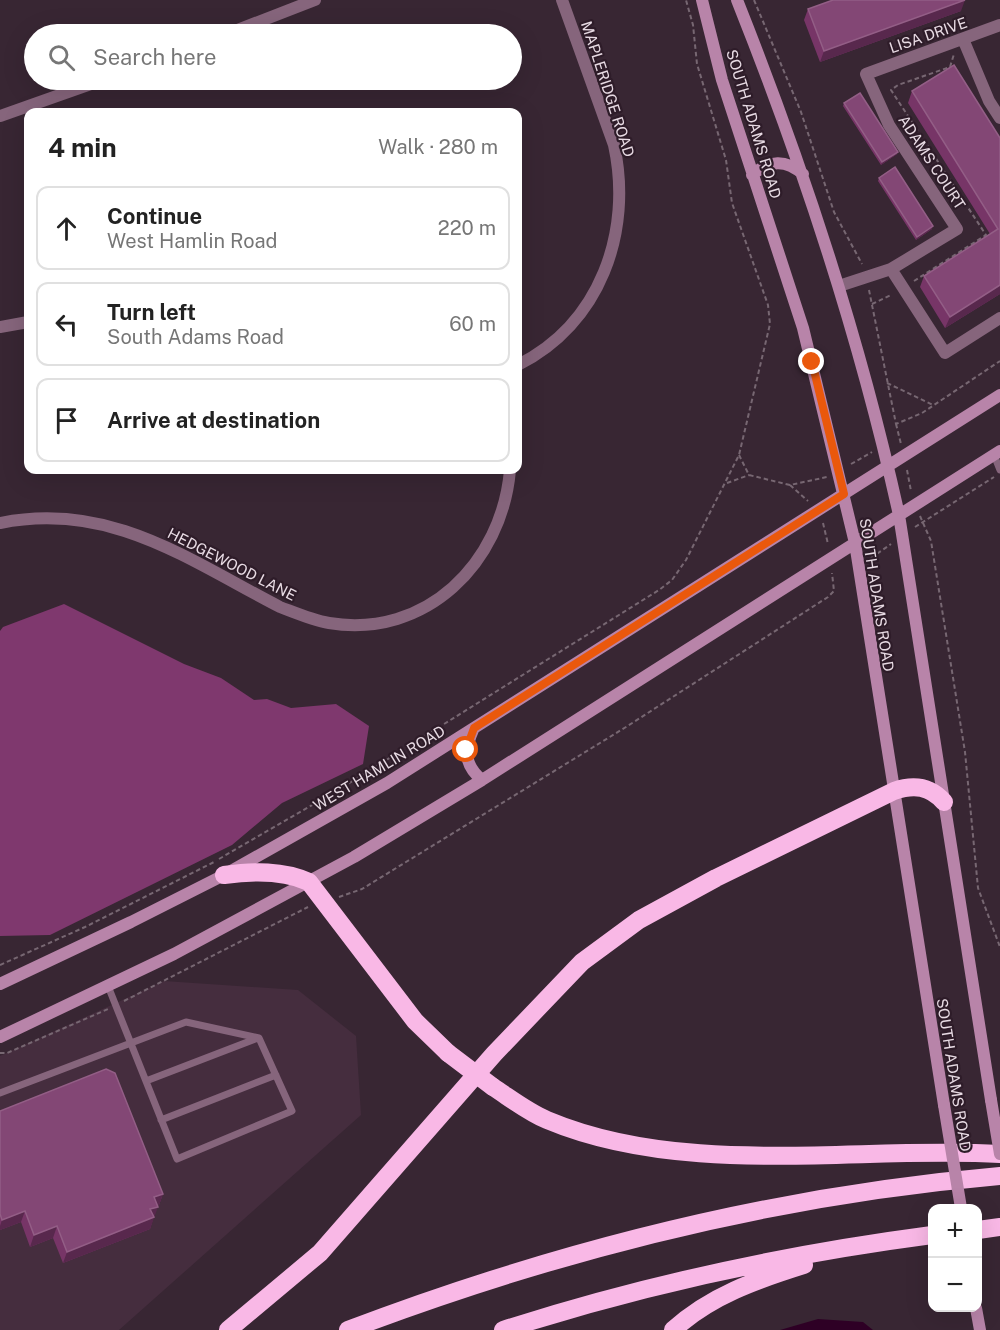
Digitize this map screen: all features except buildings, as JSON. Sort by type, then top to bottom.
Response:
[{"type":"highway","points":[[228,1330],[320,1253],[494,1054],[582,962],[639,920],[706,883],[894,791],[916,786],[937,794],[944,802]]},
{"type":"highway","points":[[224,874],[268,872],[298,877],[309,882],[415,1021],[448,1053],[493,1087],[546,1120],[628,1143],[687,1152],[1000,1154]]},
{"type":"highway","points":[[348,1330],[519,1272],[654,1235],[846,1196],[1000,1176]]},
{"type":"highway","points":[[982,1229],[1000,1227]]},
{"type":"highway","points":[[503,1330],[664,1284],[763,1263],[928,1236]]},
{"type":"highway","points":[[673,1330],[703,1308],[745,1285],[880,1242]]},
{"type":"main road","name":"SOUTH ADAMS ROAD","points":[[702,0],[722,80],[803,328],[855,543],[960,1204]]},
{"type":"main road","name":"SOUTH ADAMS ROAD","points":[[737,0],[803,175],[839,286],[888,466],[899,515],[1000,1154]]},
{"type":"main road","points":[[752,175],[763,166],[778,162],[794,167],[803,175]]},
{"type":"main road","name":"WEST HAMLIN ROAD","points":[[0,984],[121,927],[224,874],[387,783],[1000,395]]},
{"type":"main road","points":[[0,1037],[108,986],[309,882],[482,780],[997,453]]},
{"type":"main road","points":[[474,728],[468,742],[466,760],[474,774],[482,780]]},
{"type":"main road","points":[[977,1312],[980,1330]]},
{"type":"street","points":[[253,24],[315,0]]},
{"type":"street","name":"MAPLERIDGE ROAD","points":[[522,362],[557,338],[590,299],[611,257],[620,210],[618,167],[614,145],[562,0]]},
{"type":"street","name":"LISA DRIVE","points":[[866,74],[1000,25]]},
{"type":"street","points":[[963,39],[989,101],[1000,118]]},
{"type":"street","name":"ADAMS COURT","points":[[839,286],[891,269],[957,229],[889,125],[866,74]]},
{"type":"street","points":[[0,116],[74,90]]},
{"type":"street","points":[[891,269],[945,353],[1000,318]]},
{"type":"street","points":[[0,327],[24,323]]},
{"type":"street","name":"HEDGEWOOD LANE","points":[[0,523],[53,517],[111,525],[139,534],[280,607],[303,616],[328,622],[371,622],[393,619],[423,607],[468,574],[486,551],[499,525],[506,501],[509,474]]},
{"type":"lane","points":[[997,453],[1000,472]]},
{"type":"lane","points":[[108,986],[177,1159],[292,1111],[259,1038]]},
{"type":"lane","points":[[0,1093],[186,1022],[259,1038]]},
{"type":"lane","points":[[146,1081],[259,1038]]},
{"type":"lane","points":[[161,1120],[276,1075]]},
{"type":"path","points":[[0,965],[85,927],[212,863],[353,781],[659,590],[672,580],[686,561],[739,455],[767,339],[769,314],[732,203],[726,160],[697,64],[693,25],[686,0]]},
{"type":"path","points":[[754,0],[801,112],[834,212],[861,261],[896,424],[933,405],[1000,361]]},
{"type":"path","points":[[887,383],[933,405]]},
{"type":"path","points":[[847,466],[874,450]]},
{"type":"path","points":[[739,455],[749,475]]},
{"type":"path","points":[[906,465],[912,497]]},
{"type":"path","points":[[1000,472],[922,521],[930,541],[965,752],[978,888],[1000,947]]},
{"type":"path","points":[[726,483],[749,475],[790,485],[822,479]]},
{"type":"path","points":[[790,485],[810,503]]},
{"type":"path","points":[[822,519],[829,549]]},
{"type":"path","points":[[867,562],[894,543]]},
{"type":"path","points":[[0,1053],[7,1053],[116,1005],[306,908],[362,889],[626,727],[834,591]]},
{"type":"shaded area","points":[[64,604],[184,664],[221,678],[254,700],[267,699],[291,708],[336,704],[369,726],[363,764],[282,803],[232,845],[50,935],[0,936],[0,631],[3,627]]},
{"type":"shaded area","points":[[164,981],[298,990],[356,1036],[361,1115],[119,1330],[0,1330],[0,1056]]},
{"type":"shaded area","points":[[818,1319],[863,1322],[873,1330],[780,1330]]},
{"type":"route","points":[[466,750],[474,728],[844,494],[812,362]]}]
